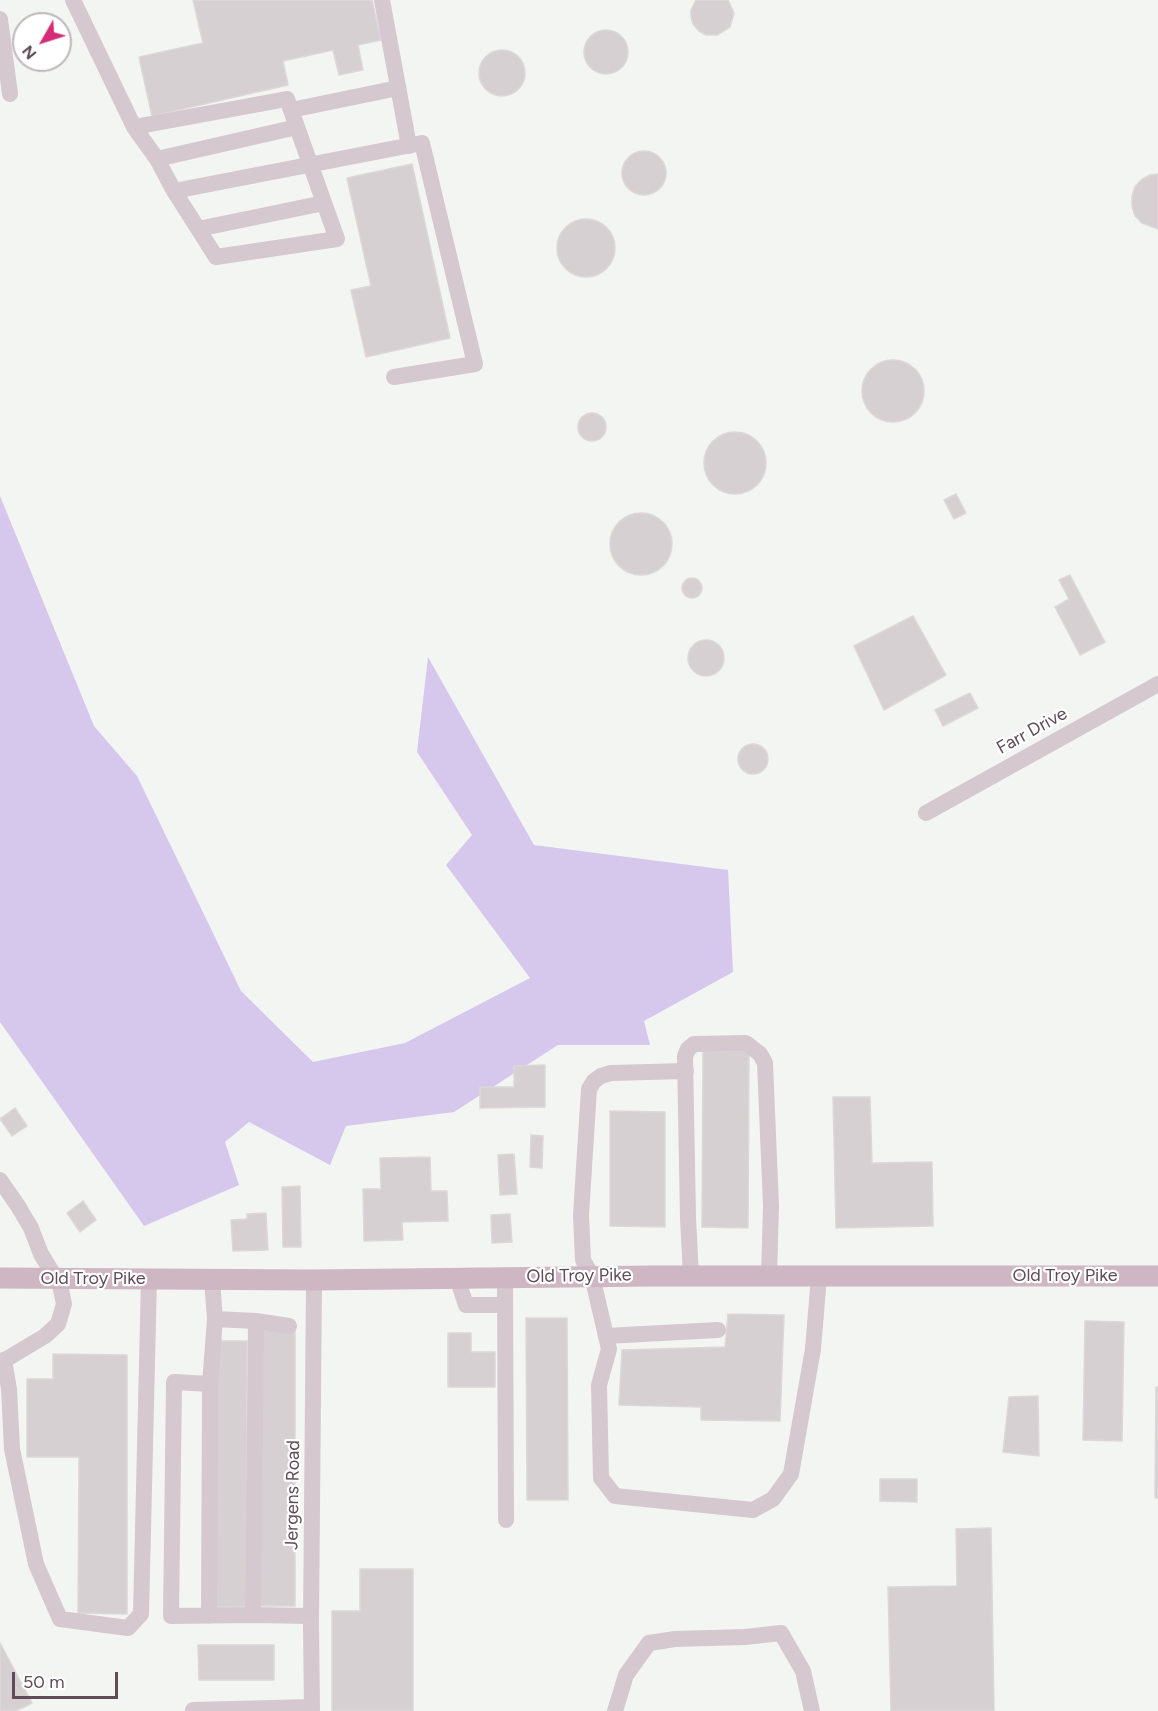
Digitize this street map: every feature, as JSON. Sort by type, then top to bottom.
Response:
[{"type":"main road","name":"Old Troy Pike","points":[[0,1278],[314,1280],[592,1276],[1158,1276]]},
{"type":"street","points":[[73,0],[134,127],[157,159],[174,191],[216,257],[337,239],[287,99],[134,127]]},
{"type":"street","points":[[382,0],[409,146]]},
{"type":"street","points":[[0,19],[10,94]]},
{"type":"street","points":[[291,110],[398,88]]},
{"type":"street","points":[[157,159],[297,127]]},
{"type":"street","points":[[174,191],[422,143],[475,363],[394,376]]},
{"type":"street","points":[[198,229],[324,203]]},
{"type":"street","name":"Farr Drive","points":[[926,813],[1158,684]]},
{"type":"street","points":[[691,1276],[687,1218],[686,1056],[688,1049],[694,1044],[746,1042],[760,1054],[765,1063],[771,1206],[769,1276]]},
{"type":"street","points":[[686,1071],[611,1073],[600,1076],[589,1089],[581,1215],[583,1260],[592,1276],[609,1349],[599,1385],[601,1478],[615,1496],[753,1510],[773,1499],[790,1474],[813,1349],[819,1275]]},
{"type":"street","points":[[0,1180],[18,1206],[63,1294],[64,1304],[58,1324],[45,1336],[2,1361],[9,1389],[12,1449],[36,1564],[60,1619],[128,1628],[141,1614],[149,1280]]},
{"type":"street","points":[[505,1277],[506,1520]]},
{"type":"street","points":[[457,1278],[466,1305],[504,1305]]},
{"type":"street","points":[[209,1616],[210,1384],[215,1319],[212,1280]]},
{"type":"street","name":"Jergens Road","points":[[312,1709],[314,1280]]},
{"type":"street","points":[[215,1319],[289,1326]]},
{"type":"street","points":[[253,1615],[256,1322]]},
{"type":"street","points":[[606,1336],[718,1330]]},
{"type":"street","points":[[210,1384],[174,1382],[171,1616],[311,1616]]},
{"type":"street","points":[[615,1711],[626,1675],[649,1643],[675,1639],[744,1637],[781,1633],[803,1671],[812,1711]]},
{"type":"street","points":[[193,1710],[312,1709]]},
{"type":"shaded area","points":[[0,496],[94,726],[137,776],[241,991],[313,1062],[405,1043],[530,978],[446,865],[472,835],[417,752],[428,657],[534,845],[728,870],[733,972],[644,1021],[650,1045],[558,1045],[454,1112],[346,1126],[330,1165],[249,1122],[225,1142],[239,1185],[144,1226],[0,1022]]},
{"type":"building","points":[[193,0],[372,0],[381,40],[358,45],[363,70],[339,75],[333,50],[283,61],[288,85],[152,116],[139,57],[203,43]]},
{"type":"building","points":[[696,0],[728,0],[734,13],[730,27],[717,35],[706,35],[699,31],[691,17],[691,10]]},
{"type":"building","points":[[606,30],[615,31],[622,36],[627,43],[627,61],[622,68],[615,73],[606,74],[597,73],[590,68],[585,61],[584,52],[585,43],[590,36],[597,31]]},
{"type":"building","points":[[502,50],[518,57],[525,73],[518,89],[502,96],[486,89],[479,73],[486,57]]},
{"type":"building","points":[[644,151],[653,152],[660,157],[665,164],[665,182],[660,189],[653,194],[644,195],[635,194],[628,189],[623,182],[622,173],[623,164],[628,157],[635,152]]},
{"type":"building","points":[[412,164],[450,338],[366,357],[351,290],[371,286],[347,178]]},
{"type":"building","points":[[1158,174],[1158,229],[1142,223],[1135,216],[1132,196],[1141,180]]},
{"type":"building","points":[[580,219],[592,219],[602,223],[611,232],[615,254],[607,269],[592,277],[580,277],[570,273],[561,264],[557,254],[557,242],[561,232],[570,223]]},
{"type":"building","points":[[893,360],[905,362],[915,369],[922,379],[924,391],[922,403],[915,413],[905,420],[893,422],[881,420],[871,413],[864,403],[862,391],[864,379],[871,369],[881,362]]},
{"type":"building","points":[[592,413],[602,417],[606,427],[602,437],[592,441],[582,437],[578,427],[582,417]]},
{"type":"building","points":[[729,432],[741,432],[757,441],[764,451],[766,463],[764,475],[757,485],[741,494],[729,494],[718,489],[709,480],[704,469],[704,457],[709,446],[718,437]]},
{"type":"building","points":[[956,494],[966,513],[954,519],[944,500]]},
{"type":"building","points":[[641,513],[663,522],[672,544],[663,566],[641,575],[619,566],[610,544],[619,522]]},
{"type":"building","points":[[1070,575],[1105,642],[1080,655],[1055,607],[1069,599],[1059,580]]},
{"type":"building","points":[[692,578],[699,581],[702,588],[699,595],[692,598],[685,595],[682,588],[685,581]]},
{"type":"building","points":[[913,616],[946,675],[884,710],[854,646]]},
{"type":"building","points":[[706,640],[719,645],[724,658],[719,671],[706,676],[693,671],[688,658],[693,645]]},
{"type":"building","points":[[970,693],[978,708],[943,726],[935,710]]},
{"type":"building","points":[[753,744],[764,748],[768,759],[764,770],[753,774],[742,770],[738,759],[742,748]]},
{"type":"building","points":[[703,1051],[749,1051],[748,1228],[702,1227]]},
{"type":"building","points":[[545,1065],[545,1107],[480,1108],[480,1087],[514,1087],[514,1066]]},
{"type":"building","points":[[833,1097],[870,1097],[872,1163],[932,1162],[933,1226],[836,1228]]},
{"type":"building","points":[[15,1108],[27,1126],[12,1136],[0,1119]]},
{"type":"building","points":[[610,1111],[665,1112],[665,1227],[610,1226]]},
{"type":"building","points":[[531,1135],[543,1136],[542,1168],[530,1167]]},
{"type":"building","points":[[514,1154],[517,1194],[500,1195],[498,1155]]},
{"type":"building","points":[[430,1157],[431,1191],[447,1191],[448,1221],[402,1222],[403,1240],[364,1241],[363,1189],[381,1189],[380,1158]]},
{"type":"building","points":[[300,1186],[301,1247],[283,1247],[282,1187]]},
{"type":"building","points":[[83,1201],[96,1220],[80,1232],[67,1213]]},
{"type":"building","points":[[266,1213],[268,1250],[233,1251],[231,1220],[247,1219],[247,1214]]},
{"type":"building","points":[[510,1214],[512,1242],[492,1243],[491,1215]]},
{"type":"building","points":[[728,1314],[784,1315],[780,1421],[701,1420],[701,1407],[619,1405],[622,1350],[725,1347]]},
{"type":"building","points":[[526,1318],[567,1318],[568,1500],[527,1500]]},
{"type":"building","points":[[1085,1321],[1124,1322],[1122,1441],[1083,1440]]},
{"type":"building","points":[[260,1330],[295,1330],[295,1606],[260,1606]]},
{"type":"building","points":[[448,1333],[471,1333],[471,1352],[495,1352],[495,1387],[448,1387]]},
{"type":"building","points":[[216,1341],[247,1341],[246,1607],[214,1607]]},
{"type":"building","points":[[53,1354],[127,1355],[127,1614],[78,1613],[79,1457],[27,1457],[27,1379],[53,1379]]},
{"type":"building","points":[[1156,1387],[1158,1387],[1158,1498],[1155,1498]]},
{"type":"building","points":[[1038,1396],[1039,1456],[1003,1452],[1009,1397]]},
{"type":"building","points":[[880,1479],[917,1479],[917,1502],[880,1501]]},
{"type":"building","points":[[991,1528],[994,1711],[891,1711],[888,1587],[957,1586],[956,1529]]},
{"type":"building","points":[[360,1569],[413,1569],[413,1711],[332,1711],[332,1611],[360,1611]]},
{"type":"building","points":[[0,1643],[32,1703],[16,1711],[0,1711]]},
{"type":"building","points":[[198,1645],[274,1645],[274,1680],[199,1680]]}]
